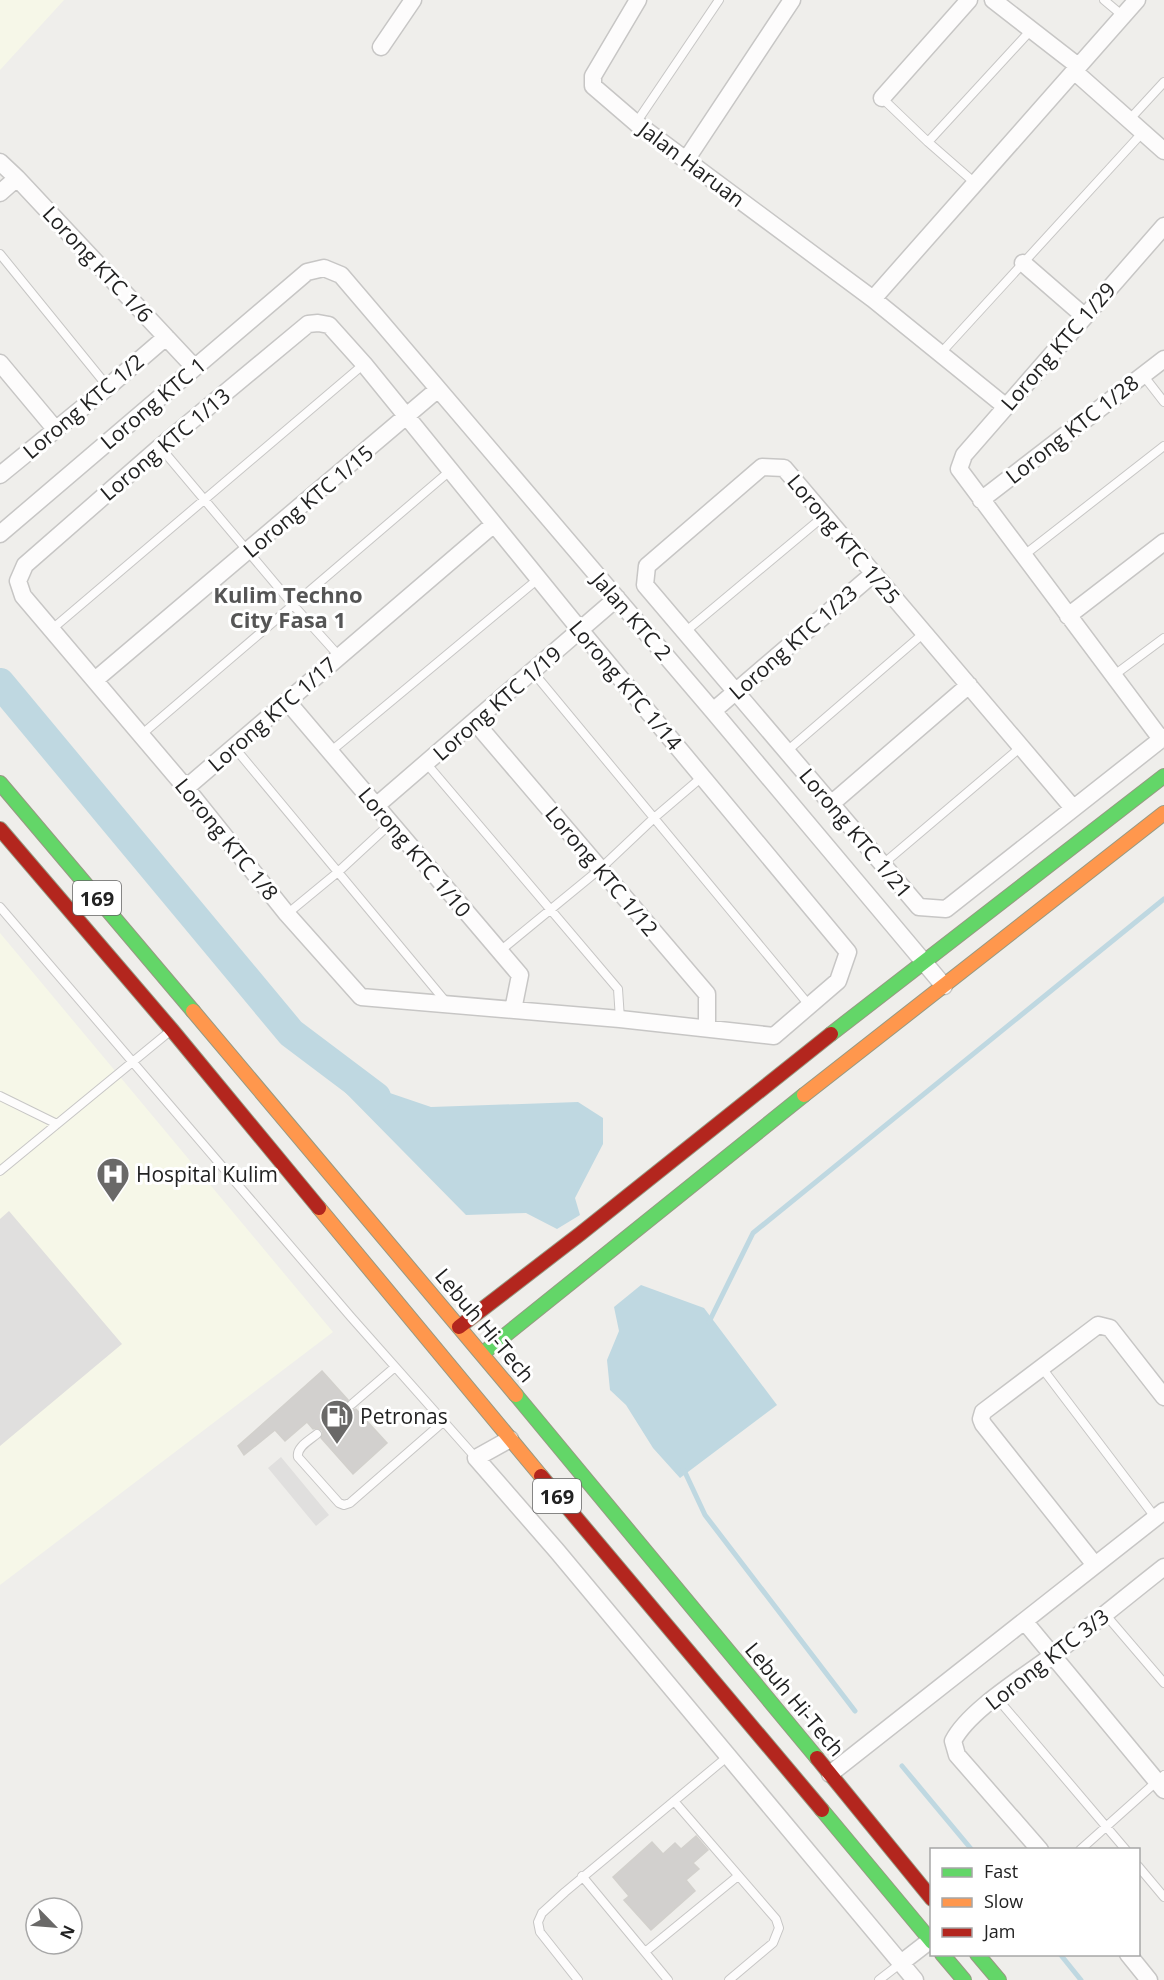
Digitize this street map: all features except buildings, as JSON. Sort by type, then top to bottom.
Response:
[{"type":"main road","points":[[459,1327],[580,1234],[780,1073],[1164,776]]},
{"type":"main road","name":"Lebuh Hi-Tech","points":[[0,783],[482,1354],[930,1897]]},
{"type":"main road","points":[[482,1354],[819,1083],[1164,813]]},
{"type":"main road","name":"169","points":[[0,829],[171,1030],[510,1439],[930,1939]]},
{"type":"main road","points":[[154,1010],[160,1026],[155,1043],[186,1049]]},
{"type":"main road","points":[[171,1030],[194,1013]]},
{"type":"main road","points":[[944,1956],[964,1980]]},
{"type":"main road","points":[[979,1956],[999,1980]]},
{"type":"street","points":[[381,47],[413,0]]},
{"type":"street","name":"Jalan Haruan","points":[[638,0],[593,76],[593,86],[636,123],[873,299],[1005,406]]},
{"type":"street","points":[[686,160],[792,0]]},
{"type":"street","points":[[882,98],[969,0]]},
{"type":"street","points":[[993,0],[1076,69],[1164,151]]},
{"type":"street","points":[[873,299],[1137,0]]},
{"type":"street","name":"Lorong KTC 1/6","points":[[0,162],[194,368]]},
{"type":"street","points":[[0,193],[17,178]]},
{"type":"street","name":"Lorong KTC 1/29","points":[[981,500],[959,469],[964,455],[1164,226]]},
{"type":"street","points":[[1023,263],[1084,316]]},
{"type":"street","name":"Jalan KTC 2","points":[[307,272],[324,268],[341,275],[944,986]]},
{"type":"street","name":"Lorong KTC 1","points":[[0,534],[307,272]]},
{"type":"street","name":"Lorong KTC 1/13","points":[[95,681],[23,596],[18,581],[25,565],[160,447],[308,324],[329,325],[407,417]]},
{"type":"street","name":"Lorong KTC 1/2","points":[[1,472],[56,430],[166,337]]},
{"type":"street","name":"Lorong KTC 1/28","points":[[981,500],[1164,359]]},
{"type":"street","points":[[0,363],[56,430]]},
{"type":"street","name":"Lorong KTC 1/15","points":[[95,681],[437,390]]},
{"type":"street","name":"Lorong KTC 1/14","points":[[407,417],[538,579],[848,952],[838,981],[809,1005]]},
{"type":"street","name":"Lorong KTC 1/25","points":[[736,692],[645,585],[647,566],[762,467],[784,468],[1073,808]]},
{"type":"street","points":[[981,500],[1162,738]]},
{"type":"street","name":"Lorong KTC 1/17","points":[[186,788],[494,524]]},
{"type":"street","points":[[1068,616],[1164,542]]},
{"type":"street","name":"Lorong KTC 1/23","points":[[713,711],[873,574]]},
{"type":"street","name":"Lorong KTC 1/19","points":[[376,807],[617,598]]},
{"type":"street","name":"Lorong KTC 1/8","points":[[95,681],[186,788],[287,914],[361,997],[446,1003]]},
{"type":"street","points":[[831,804],[969,686]]},
{"type":"street","name":"Lorong KTC 1/21","points":[[736,692],[919,907],[946,909],[1162,738]]},
{"type":"street","name":"Lorong KTC 1/10","points":[[287,701],[520,975],[513,1010]]},
{"type":"street","name":"Lorong KTC 1/12","points":[[475,722],[707,994],[707,1028]]},
{"type":"street","points":[[446,1003],[774,1036],[809,1005]]},
{"type":"street","points":[[1095,1565],[983,1424],[981,1419],[983,1412],[1098,1325],[1110,1328],[1164,1396]]},
{"type":"street","points":[[510,1439],[476,1458],[557,1551],[915,1980]]},
{"type":"street","points":[[830,1774],[1160,1514]]},
{"type":"street","name":"Lorong KTC 3/3","points":[[1038,1848],[957,1755],[953,1741],[959,1731],[996,1697],[1162,1573]]},
{"type":"street","points":[[1025,1622],[1162,1782]]},
{"type":"street","points":[[901,1963],[930,1941]]},
{"type":"street","points":[[1130,1956],[1149,1980]]},
{"type":"lane","points":[[636,123],[719,0]]},
{"type":"lane","points":[[1104,0],[1123,16]]},
{"type":"lane","points":[[928,142],[1031,30]]},
{"type":"lane","points":[[1129,120],[1164,82]]},
{"type":"lane","points":[[882,98],[975,183]]},
{"type":"lane","points":[[940,354],[1143,132]]},
{"type":"lane","points":[[0,254],[108,387]]},
{"type":"lane","points":[[51,630],[364,364]]},
{"type":"lane","points":[[1143,375],[1164,402]]},
{"type":"lane","points":[[1023,556],[1164,446]]},
{"type":"lane","points":[[160,447],[339,656]]},
{"type":"lane","points":[[141,735],[451,470]]},
{"type":"lane","points":[[685,632],[824,516]]},
{"type":"lane","points":[[330,752],[538,579]]},
{"type":"lane","points":[[787,751],[924,633]]},
{"type":"lane","points":[[1113,676],[1164,638]]},
{"type":"lane","points":[[533,672],[809,1005]]},
{"type":"lane","points":[[234,747],[446,1003]]},
{"type":"lane","points":[[883,864],[1021,747]]},
{"type":"lane","points":[[426,763],[618,989],[620,1019]]},
{"type":"lane","points":[[500,951],[600,869],[702,777]]},
{"type":"lane","points":[[287,914],[338,872],[391,823]]},
{"type":"lane","points":[[0,907],[395,1367],[476,1458]]},
{"type":"lane","points":[[0,1171],[171,1030]]},
{"type":"lane","points":[[0,1096],[57,1124]]},
{"type":"lane","points":[[352,1404],[395,1367]]},
{"type":"lane","points":[[1042,1368],[1160,1514]]},
{"type":"lane","points":[[317,1434],[300,1449],[297,1453],[298,1457],[339,1503],[344,1505],[350,1503],[443,1422]]},
{"type":"lane","points":[[1105,1614],[1164,1683]]},
{"type":"lane","points":[[996,1697],[1124,1848]]},
{"type":"lane","points":[[578,1980],[540,1932],[538,1922],[542,1913],[582,1876],[727,1757]]},
{"type":"lane","points":[[1082,1848],[1162,1782]]},
{"type":"lane","points":[[674,1801],[776,1919],[779,1928],[773,1943],[729,1980]]},
{"type":"lane","points":[[1140,1868],[1164,1897]]},
{"type":"lane","points":[[582,1876],[668,1980]]},
{"type":"lane","points":[[645,1952],[738,1876]]},
{"type":"lane","points":[[879,1980],[901,1963]]},
{"type":"shaded area","points":[[0,0],[64,0],[0,70]]},
{"type":"shaded area","name":"Hospital Kulim","points":[[0,933],[333,1332],[0,1585]]},
{"type":"shaded area","points":[[9,1211],[122,1344],[0,1446],[0,1219]]},
{"type":"shaded area","points":[[281,1457],[329,1515],[316,1526],[268,1468]]},
{"type":"water","points":[[350,1068],[381,1090],[431,1107],[578,1102],[603,1118],[603,1144],[575,1198],[580,1215],[557,1229],[526,1213],[466,1215],[335,1082]]},
{"type":"water","points":[[641,1285],[704,1308],[777,1405],[680,1478],[653,1448],[626,1405],[610,1390],[607,1360],[619,1331],[614,1307]]},
{"type":"waterway","points":[[0,683],[291,1033],[376,1097]]},
{"type":"waterway","points":[[709,1322],[753,1233],[1164,899]]},
{"type":"waterway","points":[[683,1468],[705,1515],[855,1711]]},
{"type":"waterway","points":[[902,1766],[970,1848]]},
{"type":"waterway","points":[[1062,1956],[1081,1980]]},
{"type":"traffic: fast","points":[[831,1034],[1164,776]]},
{"type":"traffic: fast","points":[[0,783],[193,1011]]},
{"type":"traffic: fast","points":[[482,1354],[804,1095]]},
{"type":"traffic: fast","points":[[516,1395],[817,1758]]},
{"type":"traffic: fast","points":[[822,1810],[930,1940]]},
{"type":"traffic: fast","points":[[944,1956],[964,1980]]},
{"type":"traffic: fast","points":[[979,1956],[999,1980]]},
{"type":"traffic: slow","points":[[804,1095],[1164,813]]},
{"type":"traffic: slow","points":[[193,1011],[516,1395]]},
{"type":"traffic: slow","points":[[319,1208],[541,1476]]},
{"type":"traffic: jam","points":[[0,829],[172,1030],[319,1208]]},
{"type":"traffic: jam","points":[[459,1327],[580,1234],[831,1034]]},
{"type":"traffic: jam","points":[[541,1476],[822,1810]]},
{"type":"traffic: jam","points":[[817,1758],[930,1897]]},
{"type":"place","name":"Hospital Kulim","points":[[113,1203]]},
{"type":"place","name":"Petronas","points":[[337,1445]]},
{"type":"district","name":"Kulim Techno City Fasa 1","points":[[288,606]]}]
